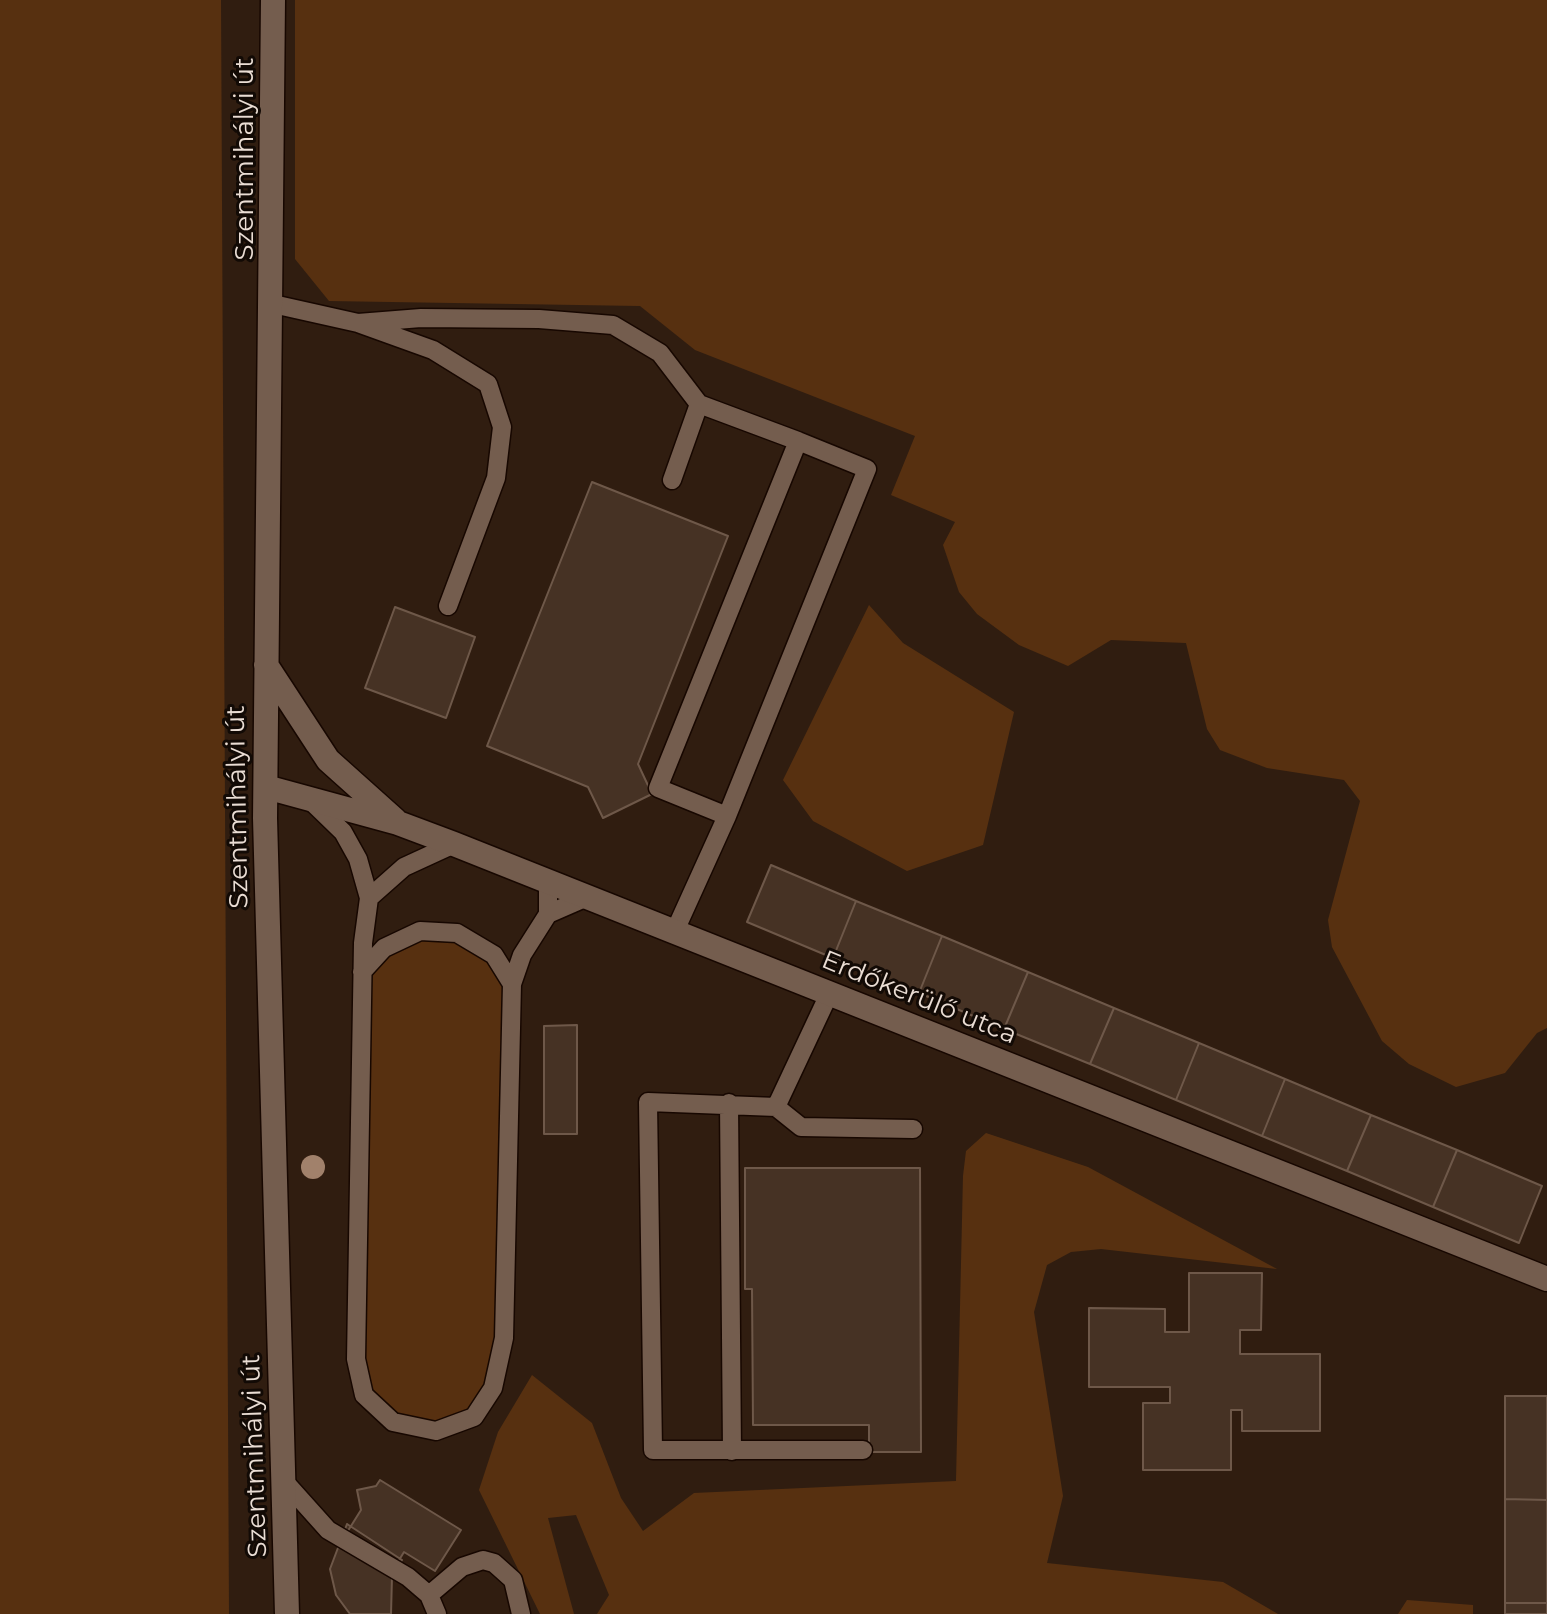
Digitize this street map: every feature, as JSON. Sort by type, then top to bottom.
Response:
[{"type":"main road","name":"Szentmihályi út","points":[[273,0],[273,304],[265,663],[266,787],[276,1282],[287,1614]]},
{"type":"main road","points":[[265,663],[328,760],[398,823]]},
{"type":"main road","name":"Erdőkerülő utca","points":[[266,787],[398,823],[454,844],[1547,1279]]},
{"type":"lane","points":[[273,304],[358,323],[433,350],[488,384],[502,427],[496,478],[448,606]]},
{"type":"lane","points":[[358,323],[421,318],[523,318],[613,325],[660,353],[699,404],[867,469],[727,816],[674,933]]},
{"type":"lane","points":[[672,480],[699,404]]},
{"type":"lane","points":[[727,816],[658,788],[798,441]]},
{"type":"lane","points":[[308,798],[343,832],[358,859],[369,898],[362,972],[356,1359],[364,1395],[393,1422],[436,1431],[474,1417],[493,1388],[504,1338],[512,984],[522,955],[548,914],[548,881]]},
{"type":"lane","points":[[369,898],[404,867],[454,844]]},
{"type":"lane","points":[[548,914],[587,897]]},
{"type":"lane","points":[[362,972],[384,948],[420,931],[457,933],[494,955],[512,984]]},
{"type":"lane","points":[[776,1107],[830,992]]},
{"type":"lane","points":[[863,1450],[653,1450],[648,1102],[776,1107],[801,1127],[913,1129]]},
{"type":"lane","points":[[729,1103],[732,1451]]},
{"type":"lane","points":[[285,1482],[328,1530],[408,1577],[429,1595],[437,1614]]},
{"type":"lane","points":[[429,1595],[462,1567],[483,1560],[503,1570],[513,1580],[521,1614]]},
{"type":"shaded area","points":[[0,0],[221,0],[229,1614],[0,1614]]},
{"type":"shaded area","points":[[295,0],[1547,0],[1547,1028],[1537,1033],[1505,1073],[1456,1087],[1409,1064],[1382,1041],[1332,947],[1328,920],[1360,801],[1344,780],[1267,768],[1220,750],[1207,729],[1186,643],[1111,640],[1068,666],[1019,645],[977,614],[959,592],[943,545],[955,522],[891,495],[915,436],[695,350],[640,306],[329,301],[295,259]]},
{"type":"shaded area","points":[[869,605],[903,643],[1014,712],[983,845],[907,871],[813,821],[783,780]]},
{"type":"shaded area","points":[[420,931],[457,933],[512,984],[504,1338],[474,1417],[436,1431],[393,1422],[364,1395],[362,972]]},
{"type":"shaded area","points":[[986,1133],[1088,1167],[1277,1269],[1101,1249],[1071,1252],[1047,1265],[1034,1312],[1063,1496],[1047,1563],[1223,1582],[1278,1614],[597,1614],[609,1595],[576,1515],[548,1518],[574,1614],[540,1614],[479,1490],[498,1432],[532,1375],[592,1423],[621,1498],[643,1531],[694,1493],[956,1481],[963,1176],[966,1151]]},
{"type":"shaded area","points":[[1407,1600],[1473,1605],[1473,1614],[1398,1614]]},
{"type":"building","points":[[592,482],[728,536],[638,764],[652,794],[603,818],[588,787],[487,746]]},
{"type":"building","points":[[395,607],[475,637],[446,718],[365,688]]},
{"type":"building","points":[[771,865],[856,901],[833,958],[747,922]]},
{"type":"building","points":[[856,901],[942,936],[919,993],[833,958]]},
{"type":"building","points":[[942,936],[1028,972],[1004,1029],[919,993]]},
{"type":"building","points":[[1028,972],[1114,1008],[1090,1064],[1004,1029]]},
{"type":"building","points":[[1114,1008],[1199,1043],[1176,1100],[1090,1064]]},
{"type":"building","points":[[577,1025],[577,1134],[544,1134],[544,1026]]},
{"type":"building","points":[[1199,1043],[1285,1079],[1262,1136],[1176,1100]]},
{"type":"building","points":[[1285,1079],[1371,1115],[1347,1171],[1262,1136]]},
{"type":"building","points":[[1371,1115],[1457,1150],[1433,1207],[1347,1171]]},
{"type":"building","points":[[1457,1150],[1542,1186],[1519,1243],[1433,1207]]},
{"type":"building","points":[[745,1168],[920,1168],[921,1452],[869,1452],[869,1425],[753,1425],[752,1289],[745,1289]]},
{"type":"building","points":[[1189,1273],[1262,1273],[1261,1330],[1240,1330],[1240,1354],[1320,1354],[1320,1431],[1242,1431],[1242,1410],[1231,1410],[1231,1470],[1143,1470],[1143,1403],[1170,1403],[1170,1387],[1089,1387],[1089,1308],[1165,1309],[1165,1332],[1189,1332]]},
{"type":"building","points":[[1505,1396],[1547,1396],[1547,1500],[1505,1499]]},
{"type":"building","points":[[380,1480],[461,1530],[435,1571],[404,1552],[396,1565],[346,1534],[361,1510],[357,1490],[376,1486]]},
{"type":"building","points":[[1505,1499],[1547,1500],[1547,1603],[1505,1603]]},
{"type":"building","points":[[347,1524],[402,1560],[392,1576],[391,1614],[350,1614],[336,1595],[330,1569]]},
{"type":"building","points":[[1505,1603],[1547,1603],[1547,1614],[1505,1614]]}]
